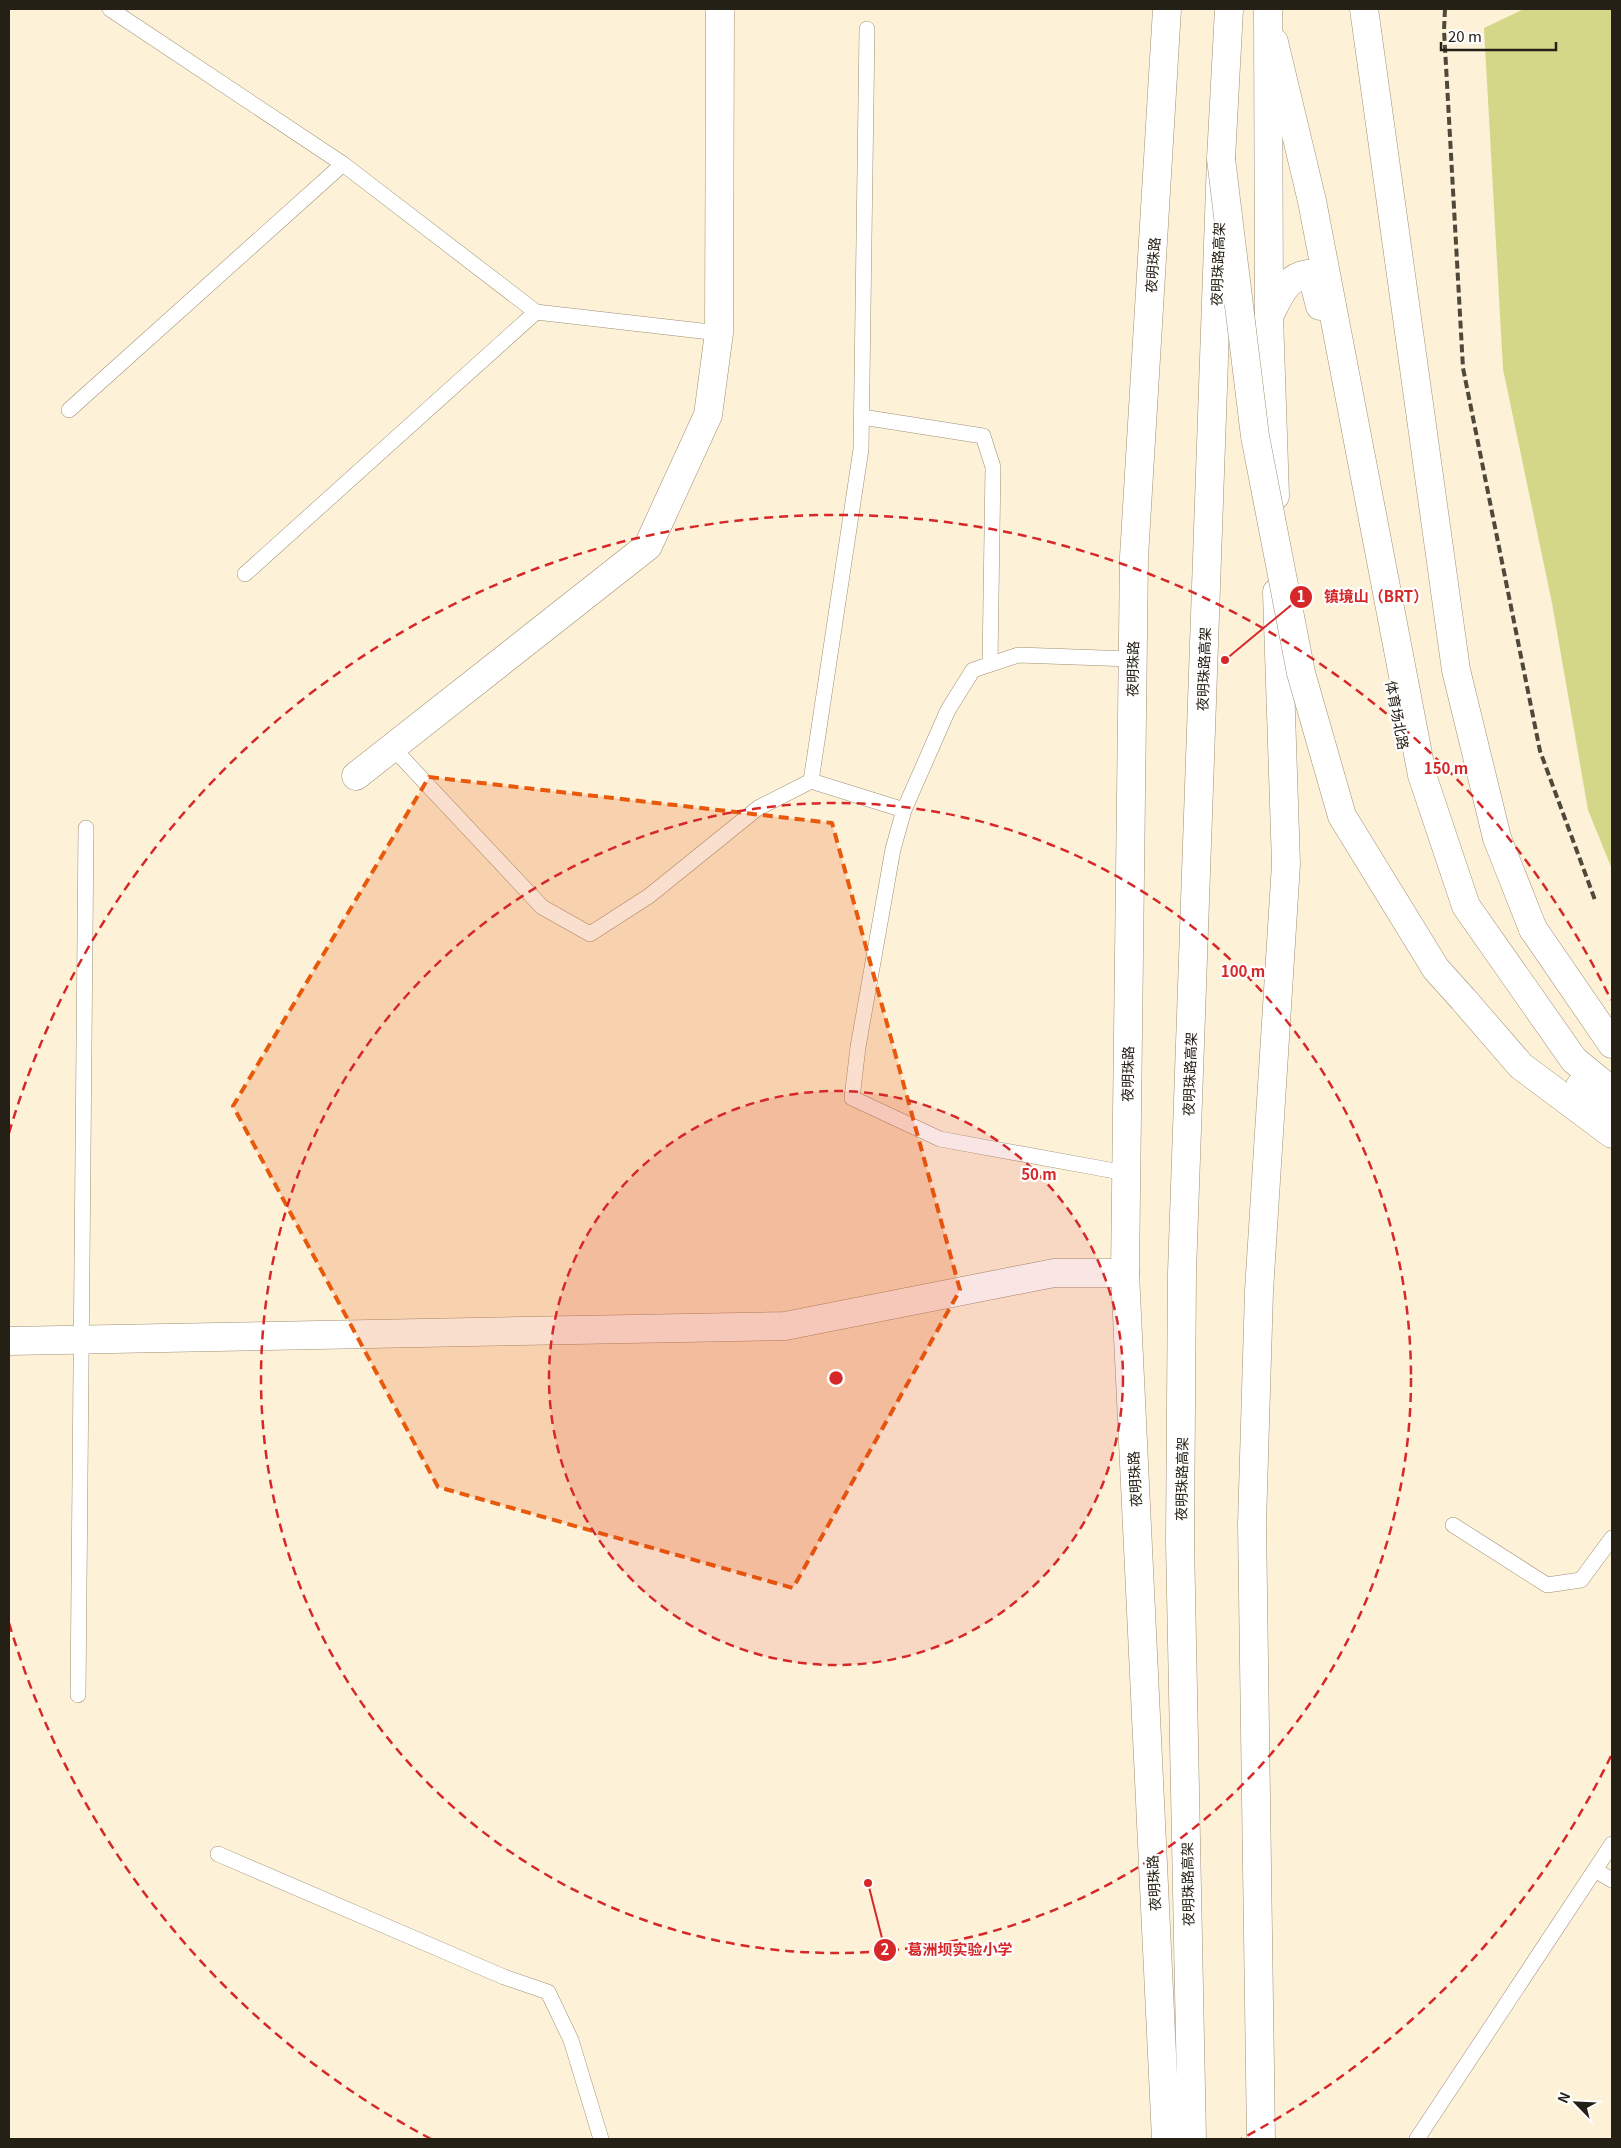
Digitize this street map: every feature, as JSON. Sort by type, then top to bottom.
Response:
[{"type":"main road","points":[[356,776],[648,546],[708,415],[719,333],[720,9]]},
{"type":"main road","name":"夜明珠路","points":[[1166,2139],[1125,1272],[1134,557],[1168,9]]},
{"type":"main road","name":"夜明珠路高架","points":[[1192,2139],[1180,1542],[1182,1272],[1221,159],[1229,9]]},
{"type":"main road","points":[[1364,9],[1456,670],[1498,838],[1533,929],[1612,1044]]},
{"type":"main road","points":[[1261,2139],[1252,1524],[1259,1291],[1286,864],[1269,316],[1268,14]]},
{"type":"main road","points":[[1268,14],[1312,201],[1332,346]]},
{"type":"main road","points":[[1221,159],[1255,436],[1301,673],[1342,816],[1436,969],[1521,1066],[1612,1134]]},
{"type":"main road","points":[[1269,316],[1286,284],[1300,275],[1308,274],[1313,279],[1332,346]]},
{"type":"main road","name":"体育场北路","points":[[1332,346],[1422,775],[1466,906],[1574,1060],[1612,1091]]},
{"type":"main road","name":"体育场北路","points":[[1332,346],[1410,778],[1454,916],[1562,1070],[1612,1113]]},
{"type":"main road","points":[[9,1340],[785,1326],[1054,1273],[1125,1272]]},
{"type":"lane","points":[[110,9],[343,164],[536,312],[719,333]]},
{"type":"lane","points":[[811,781],[861,449],[867,29]]},
{"type":"lane","points":[[70,410],[343,164]]},
{"type":"lane","points":[[245,574],[536,312]]},
{"type":"lane","points":[[862,417],[983,436],[993,468],[990,664]]},
{"type":"lane","points":[[1126,1174],[940,1139],[852,1098],[858,1047],[892,849],[904,810],[948,710],[973,670],[1018,654],[1132,659]]},
{"type":"lane","points":[[392,747],[542,907],[590,934],[649,896],[758,808],[811,781],[904,810]]},
{"type":"lane","points":[[78,1695],[86,828]]},
{"type":"lane","points":[[1452,1525],[1547,1585],[1581,1580],[1612,1538]]},
{"type":"lane","points":[[1417,2139],[1612,1844]]},
{"type":"lane","points":[[218,1854],[504,1977],[548,1992],[571,2040],[601,2139]]},
{"type":"lane","points":[[1595,1870],[1612,1880]]},
{"type":"highlighted area","points":[[429,777],[832,823],[960,1290],[793,1588],[438,1487],[233,1106]]},
{"type":"green space","points":[[1524,9],[1612,9],[1612,869],[1588,810],[1552,603],[1503,369],[1484,28]]},
{"type":"railway","points":[[1445,9],[1444,30],[1463,368],[1540,751],[1595,900]]},
{"type":"place","name":"镇境山（BRT）","points":[[1225,660]]},
{"type":"place","name":"葛洲坝实验小学","points":[[868,1883]]}]
